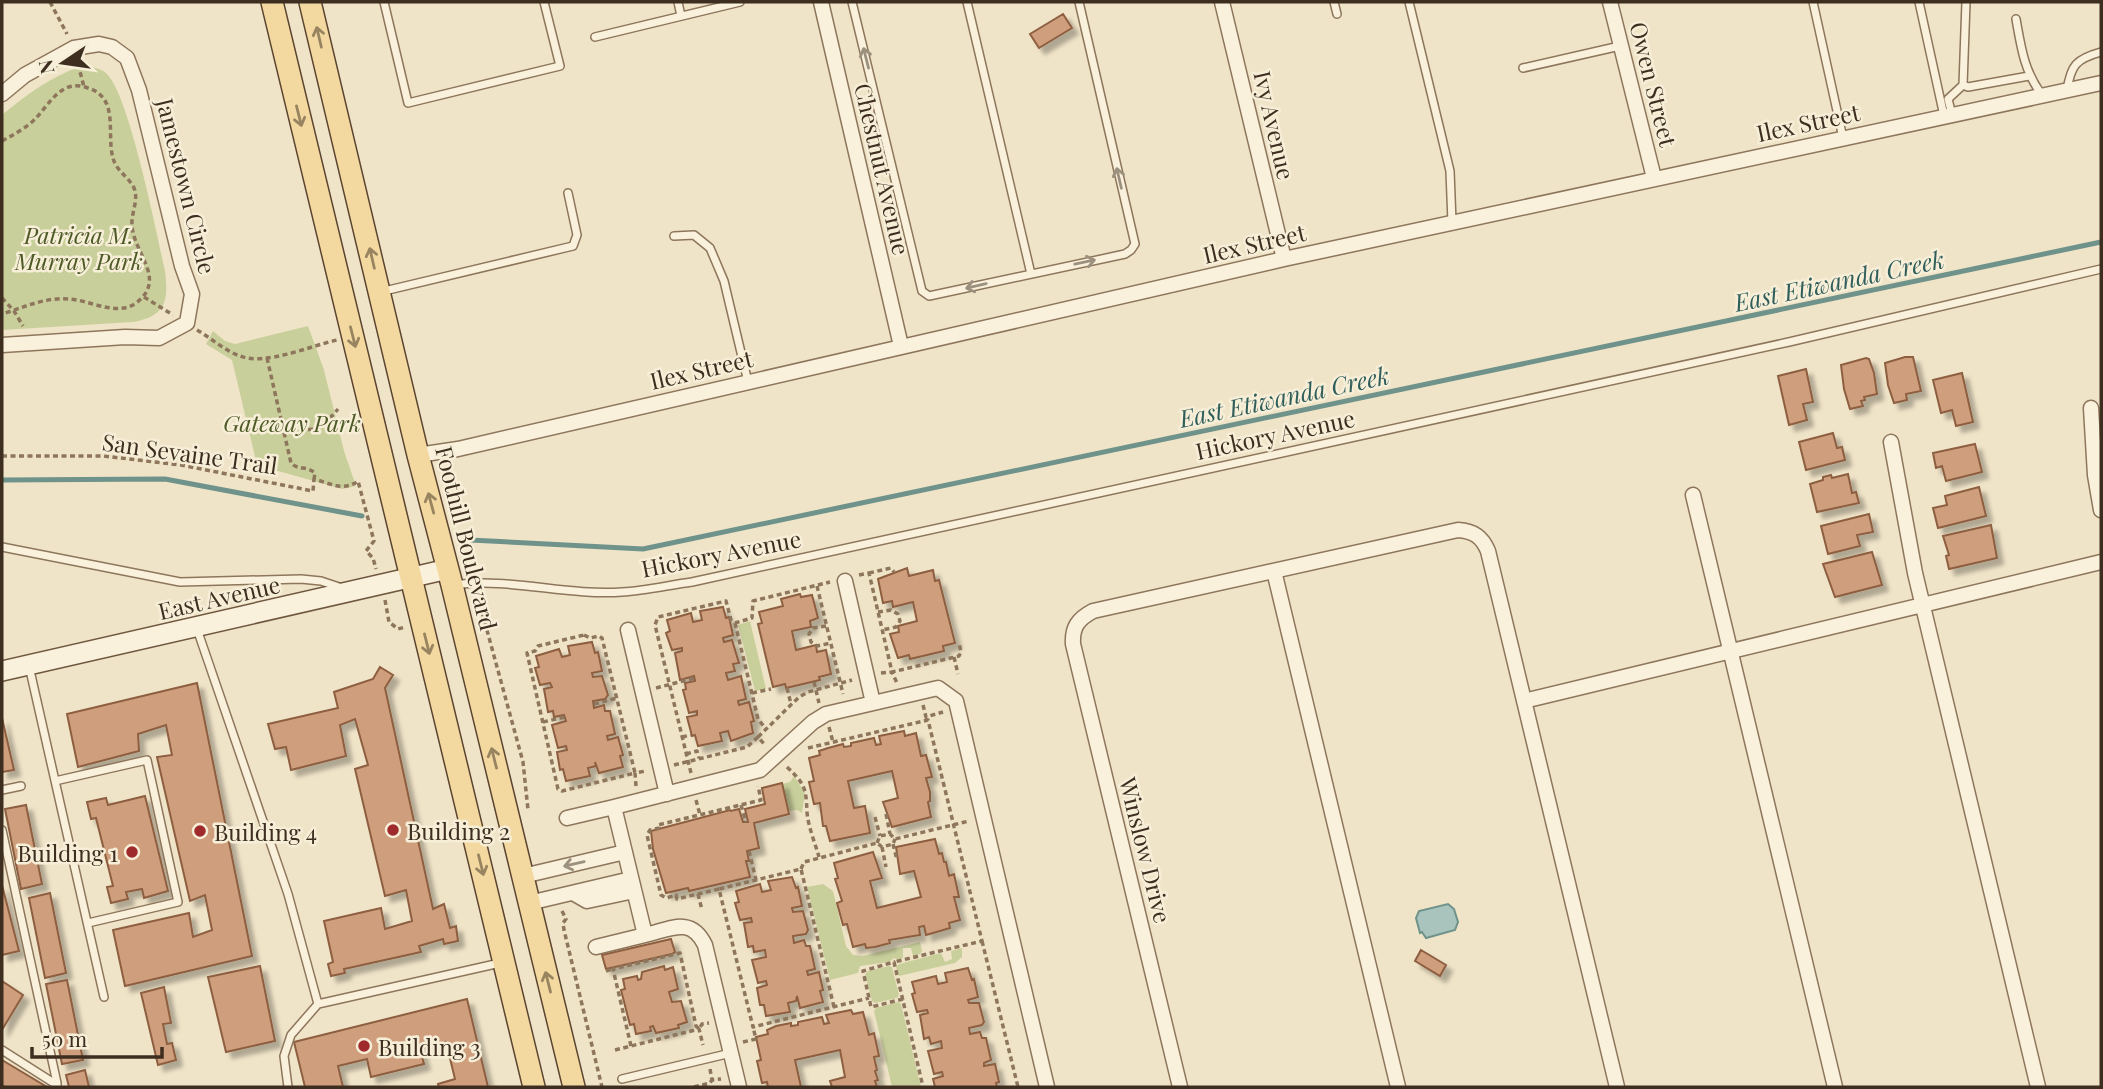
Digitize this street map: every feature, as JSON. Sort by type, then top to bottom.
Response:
[{"type":"main road","points":[[272,2],[534,1087]]},
{"type":"main road","name":"Foothill Boulevard","points":[[310,2],[418,455],[574,1087]]},
{"type":"main road","name":"East Avenue","points":[[2,671],[411,578],[450,577]]},
{"type":"street","name":"Chestnut Avenue","points":[[821,2],[901,346]]},
{"type":"street","name":"Ivy Avenue","points":[[1222,2],[1284,259]]},
{"type":"street","name":"Owen Street","points":[[1610,2],[1654,178]]},
{"type":"street","name":"Jamestown Circle","points":[[2,94],[25,75],[74,48],[99,44],[112,47],[127,58],[139,90],[182,266],[192,294],[187,324],[159,338],[2,345]]},
{"type":"street","name":"Ilex Street","points":[[418,455],[458,449],[1284,259],[2101,83]]},
{"type":"street","points":[[2091,408],[2095,475],[2101,510]]},
{"type":"street","points":[[1891,442],[1922,606],[2038,1087]]},
{"type":"street","points":[[1693,495],[1835,1087]]},
{"type":"street","points":[[1398,1087],[1274,571],[1458,530],[1479,536],[1488,551],[1617,1087]]},
{"type":"street","points":[[1524,701],[2101,562]]},
{"type":"street","name":"Winslow Drive","points":[[1180,1087],[1072,633],[1076,623],[1093,611],[1274,571]]},
{"type":"street","points":[[845,577],[873,703]]},
{"type":"street","points":[[628,630],[667,794]]},
{"type":"street","points":[[567,818],[760,770],[813,722],[826,714],[938,688],[956,701],[1047,1087]]},
{"type":"street","points":[[614,807],[645,935]]},
{"type":"street","points":[[523,876],[625,852]]},
{"type":"street","points":[[529,903],[573,893],[633,885]]},
{"type":"street","points":[[597,947],[682,926],[693,928],[700,934],[739,1087]]},
{"type":"lane","points":[[384,2],[408,103],[560,66],[544,2]]},
{"type":"lane","points":[[678,2],[681,16]]},
{"type":"lane","points":[[595,37],[740,2]]},
{"type":"lane","points":[[852,2],[922,291],[929,296],[1125,254],[1135,244],[1079,2]]},
{"type":"lane","points":[[967,2],[1031,274]]},
{"type":"lane","points":[[1334,2],[1337,14]]},
{"type":"lane","points":[[1409,2],[1450,171],[1452,222]]},
{"type":"lane","points":[[1813,2],[1843,138]]},
{"type":"lane","points":[[1919,2],[1948,116]]},
{"type":"lane","points":[[1948,116],[1948,99],[1963,85],[1966,2]]},
{"type":"lane","points":[[2016,19],[2024,64],[2042,96]]},
{"type":"lane","points":[[1523,68],[1621,46]]},
{"type":"lane","points":[[2067,90],[2070,72],[2075,65],[2085,56],[2101,52]]},
{"type":"lane","points":[[1963,85],[1968,87],[2029,76]]},
{"type":"lane","points":[[380,292],[573,246],[577,235],[568,193]]},
{"type":"lane","points":[[674,236],[694,235],[710,248],[724,281],[748,382]]},
{"type":"lane","name":"Hickory Avenue","points":[[450,577],[472,582],[621,593],[692,582],[1789,342],[2101,269]]},
{"type":"lane","points":[[2,547],[180,582],[301,579],[321,581],[352,592]]},
{"type":"lane","points":[[196,627],[288,894],[318,1004]]},
{"type":"lane","points":[[28,665],[104,998]]},
{"type":"lane","points":[[55,781],[147,760],[178,902],[88,923]]},
{"type":"lane","points":[[2,790],[21,786]]},
{"type":"lane","points":[[2,830],[57,1085]]},
{"type":"lane","points":[[288,1087],[284,1056],[290,1035],[318,1004],[504,962]]},
{"type":"lane","points":[[2,1050],[57,1085]]},
{"type":"lane","points":[[622,1079],[731,1053]]},
{"type":"path","points":[[50,2],[64,29]]},
{"type":"path","points":[[2,141],[24,128],[57,92],[79,86],[99,93],[111,114],[112,155],[115,165],[134,187],[136,196],[132,224],[135,240],[149,267],[149,284],[143,297],[125,308],[109,308],[77,299],[54,299],[2,314]]},
{"type":"path","points":[[2,298],[14,310],[23,326]]},
{"type":"path","points":[[207,336],[238,356],[252,359],[267,358],[353,336]]},
{"type":"path","points":[[267,358],[291,463],[294,467],[312,470],[314,479]]},
{"type":"path","points":[[282,425],[308,430],[319,428],[338,408]]},
{"type":"path","name":"San Sevaine Trail","points":[[2,456],[103,456],[181,465],[313,491],[314,479],[337,486],[351,486],[358,481],[374,541],[366,551],[373,558]]},
{"type":"path","points":[[735,623],[752,618],[753,601],[793,594],[831,582],[830,579],[891,568],[894,572]]},
{"type":"path","points":[[869,573],[892,672],[898,687]]},
{"type":"path","points":[[817,586],[845,699]]},
{"type":"path","points":[[812,597],[819,596]]},
{"type":"path","points":[[479,601],[523,762],[530,823]]},
{"type":"path","points":[[691,776],[655,625],[658,617],[726,601],[731,620],[735,623],[758,719],[766,729]]},
{"type":"path","points":[[878,612],[891,610],[898,614],[900,621],[896,627],[883,630]]},
{"type":"path","points":[[388,611],[389,622],[398,629],[409,626]]},
{"type":"path","points":[[827,626],[813,628],[809,634],[811,642],[817,646],[831,643]]},
{"type":"path","points":[[637,790],[635,774],[602,638],[584,635],[538,646],[535,651],[527,653],[558,789],[562,791],[635,774],[651,770]]},
{"type":"path","points":[[876,674],[959,656],[959,643]]},
{"type":"path","points":[[954,657],[958,674]]},
{"type":"path","points":[[654,688],[695,678]]},
{"type":"path","points":[[672,765],[747,747],[799,697],[856,679]]},
{"type":"path","points":[[814,682],[820,705]]},
{"type":"path","points":[[787,688],[791,704]]},
{"type":"path","points":[[752,693],[771,689]]},
{"type":"path","points":[[594,704],[624,695]]},
{"type":"path","points":[[664,698],[672,696]]},
{"type":"path","points":[[922,703],[1018,1087]]},
{"type":"path","points":[[619,708],[627,706]]},
{"type":"path","points":[[802,750],[943,712]]},
{"type":"path","points":[[543,722],[565,717]]},
{"type":"path","points":[[829,725],[833,742]]},
{"type":"path","points":[[682,737],[691,734]]},
{"type":"path","points":[[758,737],[769,749]]},
{"type":"path","points":[[747,747],[749,754]]},
{"type":"path","points":[[686,754],[697,751],[699,758]]},
{"type":"path","points":[[779,772],[793,758]]},
{"type":"path","points":[[785,765],[804,786],[808,795],[807,813],[819,857]]},
{"type":"path","points":[[766,782],[758,786],[761,800],[658,825],[659,828],[650,830],[647,835],[661,895],[666,898],[676,895],[677,899],[801,869]]},
{"type":"path","points":[[695,797],[700,815]]},
{"type":"path","points":[[741,805],[746,822]]},
{"type":"path","points":[[886,814],[890,834],[895,839]]},
{"type":"path","points":[[875,817],[880,836],[877,843]]},
{"type":"path","points":[[895,839],[970,821]]},
{"type":"path","points":[[880,836],[890,834]]},
{"type":"path","points":[[895,839],[892,845],[897,860]]},
{"type":"path","points":[[834,1007],[801,869],[804,862],[877,843]]},
{"type":"path","points":[[877,843],[882,847],[886,867]]},
{"type":"path","points":[[882,847],[892,845]]},
{"type":"path","points":[[748,851],[756,880]]},
{"type":"path","points":[[719,889],[753,1027],[869,998]]},
{"type":"path","points":[[698,894],[702,910]]},
{"type":"path","points":[[566,919],[563,923],[564,930],[602,1087]]},
{"type":"path","points":[[903,999],[871,1007],[863,971],[982,941]]},
{"type":"path","points":[[683,946],[680,956],[703,1045]]},
{"type":"path","points":[[726,949],[734,947]]},
{"type":"path","points":[[606,971],[680,956],[688,957]]},
{"type":"path","points":[[728,959],[736,958]]},
{"type":"path","points":[[894,962],[923,1087]]},
{"type":"path","points":[[613,969],[631,1046]]},
{"type":"path","points":[[615,1050],[699,1029],[702,1024],[712,1022]]},
{"type":"path","points":[[709,1066],[711,1084]]},
{"type":"path","points":[[694,1087],[711,1084],[726,1077]]},
{"type":"green space","name":"Patricia M. Murray Park","points":[[80,67],[97,68],[106,73],[124,107],[141,166],[165,271],[165,299],[152,316],[133,322],[2,330],[2,115],[49,81]]},
{"type":"green space","name":"Gateway Park","points":[[308,326],[324,370],[344,451],[356,486],[342,489],[257,465],[232,360],[206,344],[213,331],[225,341],[235,344]]},
{"type":"green space","points":[[750,621],[766,689],[755,691],[738,625]]},
{"type":"green space","points":[[794,776],[805,793],[802,813],[797,810],[788,811],[782,784],[790,782]]},
{"type":"green space","points":[[823,884],[833,891],[846,946],[853,955],[863,956],[920,942],[920,954],[913,956],[911,948],[903,948],[903,958],[860,966],[858,973],[830,980],[807,887]]},
{"type":"green space","points":[[962,948],[962,957],[955,963],[899,976],[896,967],[899,964],[941,953],[945,962],[952,959],[951,951]]},
{"type":"green space","points":[[892,967],[899,995],[897,998],[875,1003],[872,1001],[865,974]]},
{"type":"green space","points":[[898,1002],[901,1004],[921,1087],[892,1087],[874,1011],[876,1008]]},
{"type":"water","points":[[1448,904],[1454,909],[1458,922],[1455,930],[1426,938],[1420,933],[1416,918],[1419,911]]},
{"type":"building","points":[[1063,14],[1072,28],[1039,48],[1030,34]]},
{"type":"building","points":[[1913,357],[1921,391],[1906,394],[1907,400],[1894,403],[1885,363]]},
{"type":"building","points":[[1869,359],[1874,373],[1877,394],[1864,397],[1865,400],[1861,401],[1863,406],[1850,409],[1841,365]]},
{"type":"building","points":[[1806,369],[1813,402],[1803,404],[1807,420],[1789,425],[1778,376]]},
{"type":"building","points":[[1962,373],[1973,422],[1956,426],[1952,410],[1941,413],[1933,380]]},
{"type":"building","points":[[1833,433],[1837,448],[1842,447],[1845,460],[1806,470],[1799,442]]},
{"type":"building","points":[[1975,444],[1982,472],[1946,481],[1942,466],[1936,468],[1933,453]]},
{"type":"building","points":[[1848,474],[1852,493],[1856,492],[1859,503],[1817,512],[1810,484],[1823,480],[1823,477]]},
{"type":"building","points":[[1979,487],[1986,516],[1938,528],[1933,508],[1947,505],[1945,496]]},
{"type":"building","points":[[1869,514],[1873,532],[1857,535],[1860,546],[1828,554],[1821,526]]},
{"type":"building","points":[[1991,525],[1997,558],[1949,569],[1946,556],[1949,555],[1943,536]]},
{"type":"building","points":[[1872,552],[1882,585],[1835,597],[1823,564]]},
{"type":"building","points":[[907,568],[909,576],[933,570],[935,581],[939,580],[955,643],[943,646],[944,651],[910,659],[909,655],[898,658],[890,634],[899,632],[898,626],[917,621],[913,602],[893,607],[892,601],[883,603],[878,579]]},
{"type":"building","points":[[800,594],[801,597],[812,595],[818,618],[810,621],[811,627],[792,631],[796,650],[816,645],[817,652],[826,650],[831,674],[819,677],[820,680],[786,688],[785,684],[773,687],[758,624],[762,623],[759,612],[783,606],[781,599]]},
{"type":"building","points":[[723,607],[726,618],[729,617],[733,635],[723,638],[724,642],[732,640],[739,663],[733,664],[735,671],[726,673],[728,680],[741,676],[746,699],[738,701],[739,705],[749,702],[754,721],[751,722],[753,733],[731,741],[728,731],[720,733],[722,741],[698,746],[687,717],[697,715],[697,711],[689,713],[683,690],[686,689],[685,683],[695,681],[694,676],[680,680],[675,653],[682,651],[682,648],[672,650],[666,633],[670,631],[667,620],[691,613],[693,622],[702,620],[700,611]]},
{"type":"building","points":[[592,642],[595,653],[598,652],[602,671],[592,673],[593,677],[602,676],[608,695],[605,699],[593,701],[594,708],[604,705],[605,711],[610,711],[615,734],[607,736],[608,740],[618,737],[623,767],[599,773],[595,762],[596,766],[588,768],[590,776],[566,781],[563,769],[560,770],[557,752],[567,750],[566,746],[558,748],[552,725],[566,721],[564,715],[554,717],[553,711],[548,712],[544,689],[552,687],[550,683],[540,685],[535,668],[539,667],[536,656],[559,649],[562,657],[570,655],[568,646]]},
{"type":"building","name":"Building 2","points":[[380,667],[393,675],[385,688],[433,909],[444,904],[450,928],[456,926],[458,941],[444,944],[443,939],[419,946],[421,952],[344,969],[345,973],[331,976],[328,964],[333,962],[324,921],[381,908],[385,929],[412,921],[406,890],[385,896],[355,769],[368,765],[355,719],[340,725],[346,756],[291,770],[286,747],[275,749],[268,724],[338,708],[334,692],[373,679]]},
{"type":"building","name":"Building 4","points":[[197,683],[252,956],[125,986],[113,930],[189,913],[193,937],[212,930],[205,895],[190,901],[157,757],[172,755],[166,725],[138,734],[139,751],[78,767],[67,714]]},
{"type":"building","points":[[2,718],[14,770],[2,772]]},
{"type":"building","points":[[904,731],[905,736],[916,733],[921,756],[926,755],[932,777],[926,778],[930,792],[928,802],[931,817],[892,827],[883,802],[898,798],[892,771],[848,781],[854,808],[865,806],[870,833],[830,841],[826,826],[823,826],[820,803],[814,804],[809,782],[814,781],[809,758],[820,755],[819,751],[843,744],[844,747],[851,746],[851,743],[874,738],[876,745],[881,744],[879,736]]},
{"type":"building","points":[[782,783],[789,814],[754,823],[759,848],[747,851],[749,861],[746,861],[750,877],[689,891],[688,888],[666,893],[653,849],[651,831],[739,809],[743,822],[748,822],[745,809],[765,804],[762,788]]},
{"type":"building","name":"Building 1","points":[[145,796],[168,891],[144,898],[142,889],[126,892],[128,899],[111,903],[107,887],[113,886],[96,818],[91,819],[87,802],[106,798],[108,805]]},
{"type":"building","points":[[26,805],[42,884],[21,889],[5,809]]},
{"type":"building","points":[[935,839],[939,854],[942,853],[946,862],[949,876],[954,874],[959,897],[954,897],[960,920],[949,923],[950,928],[926,935],[924,926],[919,927],[920,935],[889,940],[890,943],[875,947],[866,948],[865,944],[853,947],[847,924],[843,925],[837,903],[842,901],[835,879],[838,878],[834,863],[873,852],[882,878],[870,881],[877,908],[921,897],[914,871],[900,874],[896,847]]},
{"type":"building","points":[[792,877],[796,888],[798,887],[802,906],[792,908],[793,912],[803,911],[808,930],[806,934],[793,936],[794,943],[804,940],[806,946],[810,946],[815,969],[807,971],[808,975],[819,972],[823,1002],[800,1008],[797,996],[796,1001],[788,1003],[790,1012],[766,1016],[764,1005],[760,1005],[757,988],[767,985],[766,981],[758,983],[752,960],[766,957],[765,950],[754,952],[753,946],[748,947],[744,923],[752,922],[751,918],[740,920],[735,903],[739,902],[736,891],[760,884],[762,892],[771,890],[768,881]]},
{"type":"building","points":[[2,885],[19,951],[2,955]]},
{"type":"building","points":[[50,893],[66,973],[45,978],[29,898]]},
{"type":"building","points":[[671,939],[675,952],[672,954],[606,969],[602,955]]},
{"type":"building","points":[[1421,950],[1446,965],[1440,976],[1415,961]]},
{"type":"building","points":[[260,966],[275,1041],[226,1052],[208,977]]},
{"type":"building","points":[[664,966],[665,970],[673,967],[678,989],[669,992],[672,1002],[681,1001],[687,1022],[678,1025],[679,1028],[656,1033],[653,1026],[650,1027],[651,1031],[636,1034],[634,1024],[630,1025],[621,990],[625,989],[623,979],[637,976],[638,980],[641,979],[642,972]]},
{"type":"building","points":[[968,968],[978,997],[968,1000],[969,1003],[979,1003],[984,1022],[969,1028],[970,1034],[980,1032],[982,1038],[986,1038],[991,1060],[984,1063],[984,1066],[995,1064],[999,1082],[996,1083],[997,1087],[935,1087],[933,1079],[943,1076],[942,1072],[934,1074],[928,1051],[942,1048],[941,1041],[931,1044],[929,1037],[924,1039],[920,1015],[928,1013],[927,1010],[917,1012],[912,982],[936,976],[938,984],[947,982],[945,973]]},
{"type":"building","points":[[67,980],[83,1060],[62,1064],[46,984]]},
{"type":"building","points":[[2,981],[23,995],[2,1030]]},
{"type":"building","points":[[164,987],[171,1023],[163,1024],[167,1044],[172,1043],[176,1060],[158,1065],[141,993]]},
{"type":"building","name":"Building 3","points":[[467,999],[488,1087],[439,1087],[438,1084],[455,1079],[446,1042],[420,1049],[424,1064],[371,1077],[367,1059],[338,1066],[343,1087],[305,1087],[294,1042]]},
{"type":"building","points":[[851,1010],[853,1014],[863,1012],[869,1035],[874,1033],[879,1056],[874,1057],[877,1087],[832,1087],[830,1081],[845,1077],[840,1050],[795,1060],[801,1087],[768,1087],[767,1082],[762,1083],[757,1061],[761,1060],[756,1037],[768,1034],[767,1030],[776,1026],[791,1023],[791,1026],[798,1025],[798,1022],[822,1017],[824,1024],[829,1023],[826,1015]]},
{"type":"building","points":[[2,1060],[47,1087],[5,1087],[2,1085]]},
{"type":"building","points":[[85,1070],[89,1087],[69,1087],[66,1075]]},
{"type":"waterway","name":"East Etiwanda Creek","points":[[470,540],[643,549],[2101,242]]},
{"type":"waterway","name":"East Etiwanda Creek","points":[[2,480],[165,479],[362,516]]},
{"type":"place","name":"Building 2","points":[[393,830]]},
{"type":"place","name":"Building 4","points":[[200,831]]},
{"type":"place","name":"Building 1","points":[[132,852]]},
{"type":"place","name":"Building 3","points":[[364,1046]]}]
